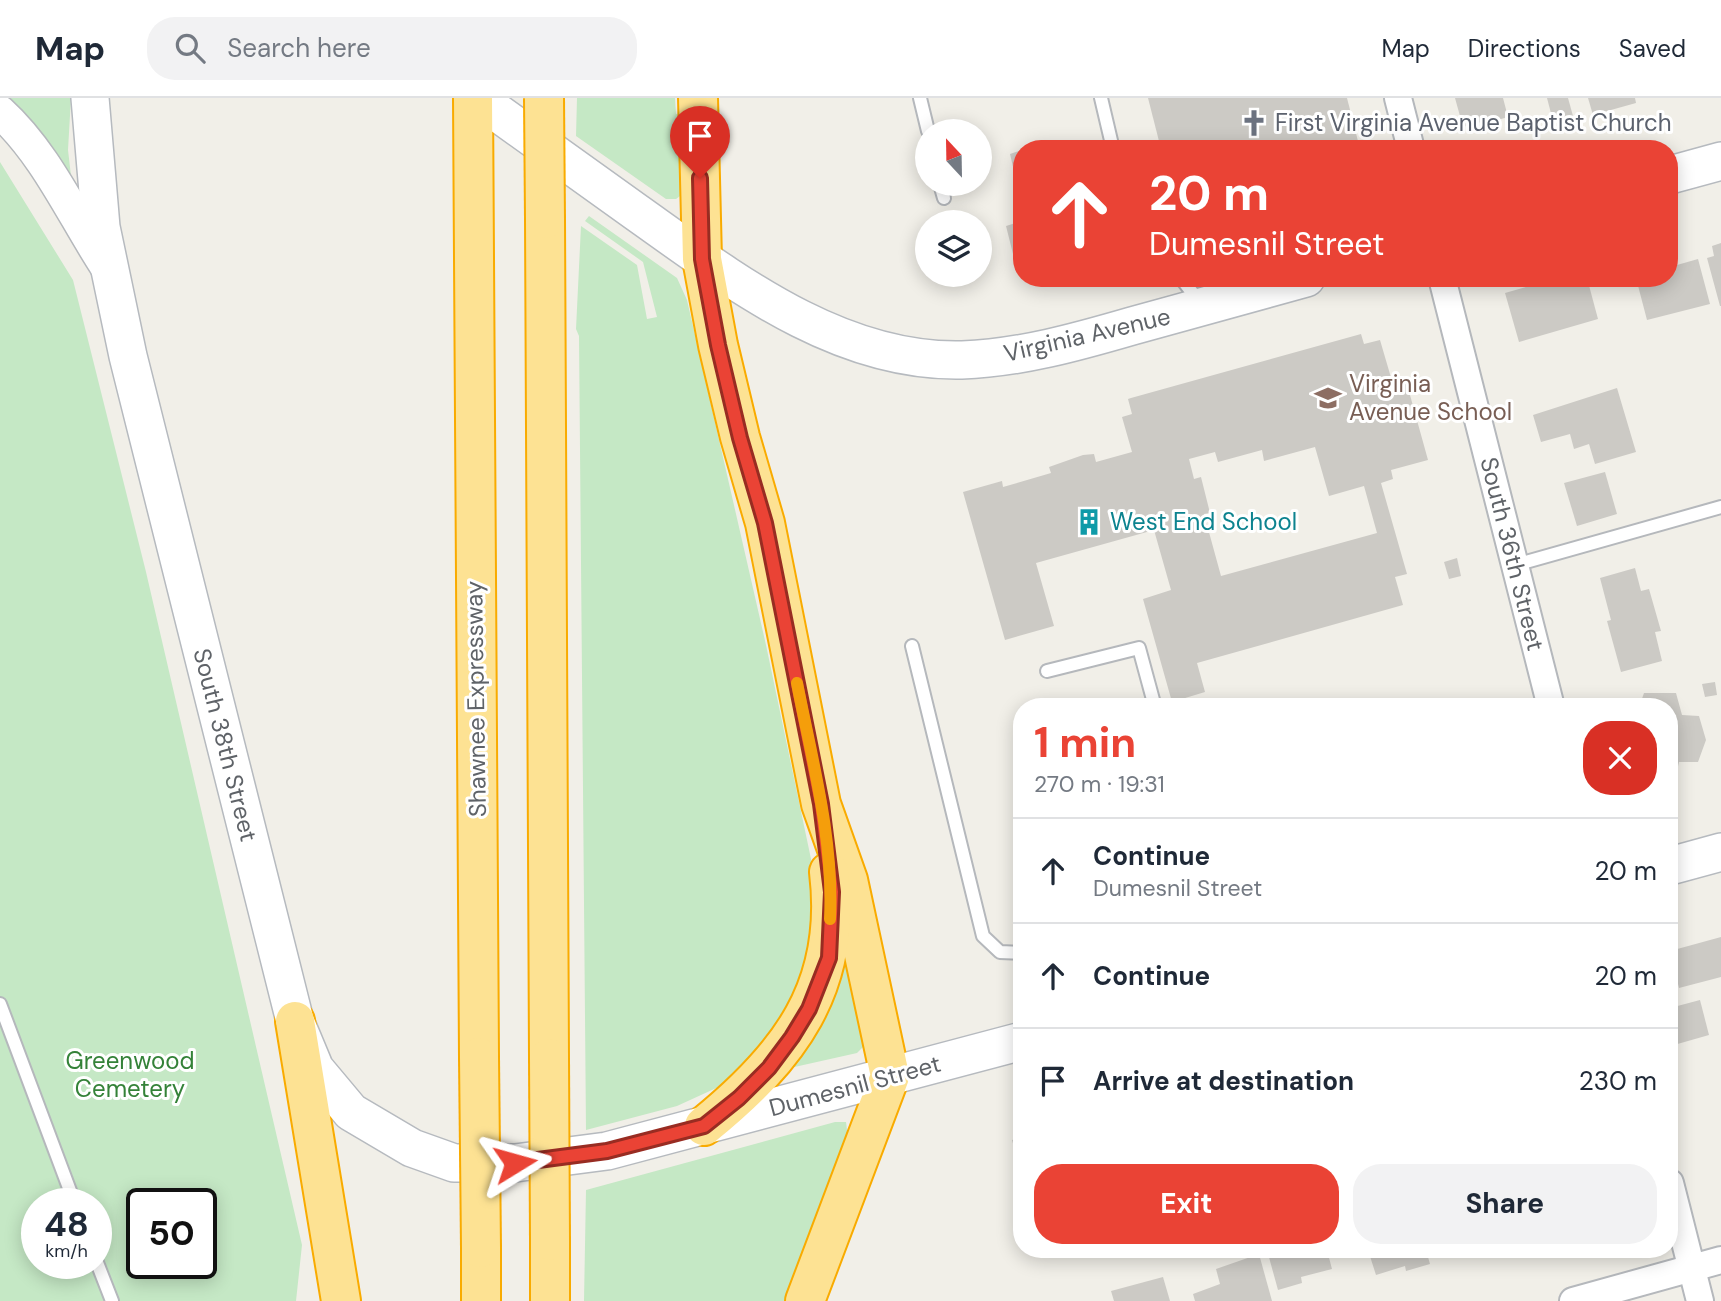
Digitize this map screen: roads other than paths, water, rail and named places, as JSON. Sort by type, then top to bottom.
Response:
[{"type":"highway","name":"Shawnee Expressway","points":[[475,98],[472,222],[481,1301]]},
{"type":"highway","points":[[544,98],[550,1301]]},
{"type":"highway","points":[[698,98],[702,259],[740,438],[765,523],[821,804],[832,892],[829,958],[809,1009],[769,1068],[739,1098],[704,1126]]},
{"type":"highway","points":[[805,1301],[890,1076],[848,880],[821,804]]},
{"type":"highway","points":[[295,1021],[341,1301]]},
{"type":"main road","name":"Virginia Avenue","points":[[475,98],[702,259],[772,303],[827,332],[883,351],[936,359],[1004,356],[1064,345],[1274,287]]},
{"type":"main road","name":"South 38th Street","points":[[93,105],[101,227],[128,356],[295,1021],[315,1069],[351,1112],[412,1148],[453,1163],[515,1163],[607,1151]]},
{"type":"main road","points":[[1678,174],[1721,161]]},
{"type":"main road","points":[[1678,864],[1721,852]]},
{"type":"main road","name":"Dumesnil Street","points":[[607,1151],[1013,1043]]},
{"type":"street","points":[[1398,98],[1409,140]]},
{"type":"street","points":[[0,112],[18,128],[110,271]]},
{"type":"street","name":"South 36th Street","points":[[1444,287],[1549,698]]},
{"type":"street","points":[[1678,1216],[1700,1301]]},
{"type":"street","points":[[1573,1301],[1721,1260]]},
{"type":"lane","points":[[920,98],[925,119]]},
{"type":"lane","points":[[1101,98],[1111,140]]},
{"type":"lane","points":[[1188,287],[1203,307]]},
{"type":"lane","points":[[1515,565],[1721,507]]},
{"type":"lane","points":[[912,646],[983,936],[1000,952],[1013,953]]},
{"type":"lane","points":[[1047,671],[1139,648],[1153,698]]},
{"type":"lane","points":[[0,1004],[69,1188]]},
{"type":"lane","points":[[103,1279],[111,1301]]},
{"type":"place","name":"First Virginia Avenue Baptist Church","points":[[1254,123]]},
{"type":"place","name":"Virginia Avenue School","points":[[1328,398]]},
{"type":"place","name":"West End School","points":[[1089,522]]},
{"type":"park label","name":"Greenwood Cemetery","points":[[130,1075]]}]
